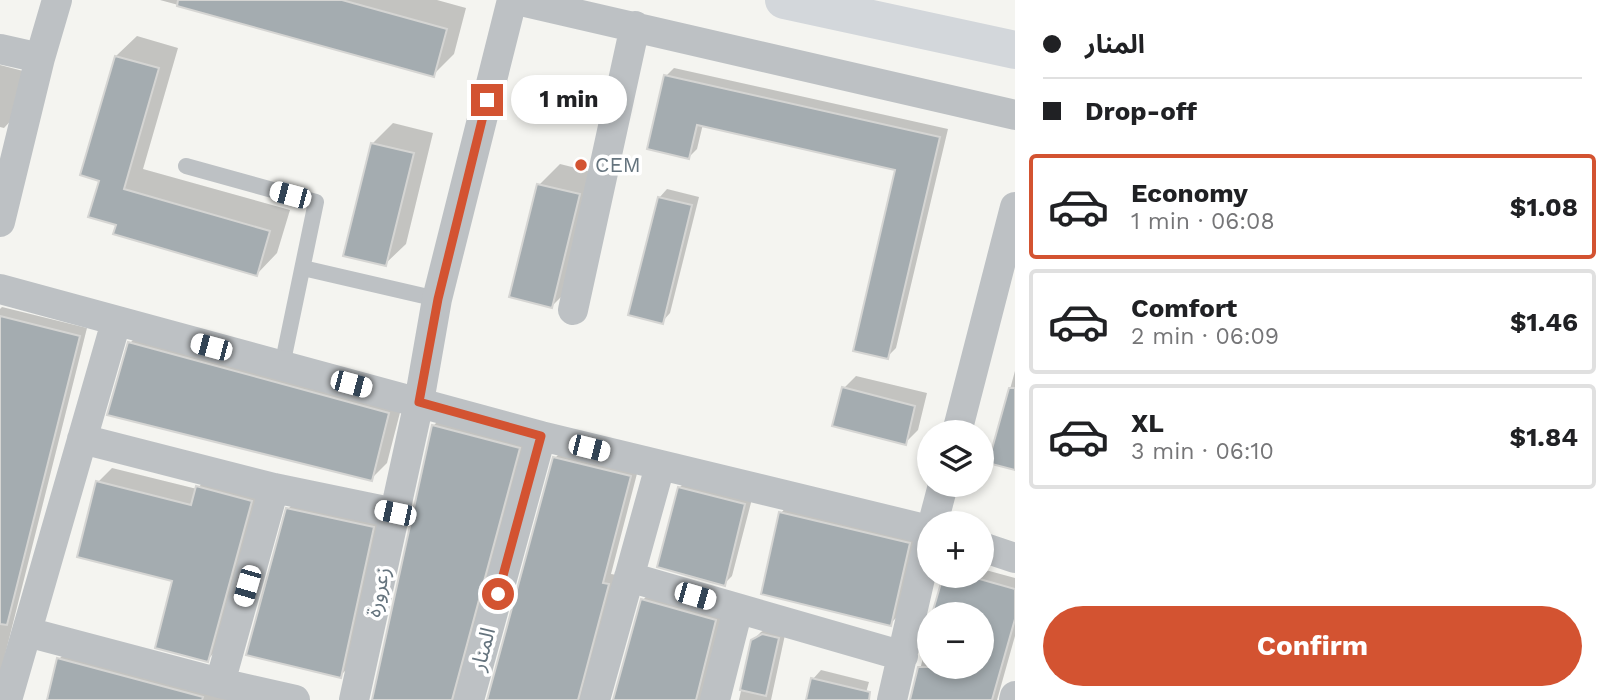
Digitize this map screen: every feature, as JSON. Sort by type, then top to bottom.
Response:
[{"type":"highway","points":[[785,0],[1015,50]]},
{"type":"street","points":[[0,222],[57,0]]},
{"type":"street","points":[[514,0],[1015,115]]},
{"type":"street","name":"زعرورة","points":[[354,700],[419,402],[438,299],[514,0]]},
{"type":"street","points":[[573,310],[635,26]]},
{"type":"street","points":[[0,49],[40,58]]},
{"type":"street","points":[[960,420],[1015,207]]},
{"type":"street","points":[[0,289],[541,436],[917,527]]},
{"type":"street","points":[[7,700],[116,322]]},
{"type":"street","name":"المنار","points":[[469,700],[541,436]]},
{"type":"street","points":[[82,439],[274,488],[395,513]]},
{"type":"street","points":[[595,700],[660,466]]},
{"type":"street","points":[[220,683],[274,488]]},
{"type":"street","points":[[994,551],[1015,558]]},
{"type":"street","points":[[629,577],[903,656]]},
{"type":"street","points":[[892,700],[918,588]]},
{"type":"street","points":[[715,700],[738,609]]},
{"type":"street","points":[[27,632],[295,700]]},
{"type":"lane","points":[[186,166],[317,202],[282,366]]},
{"type":"lane","points":[[303,268],[438,299]]},
{"type":"building","points":[[178,0],[342,0],[447,29],[434,77],[177,6]]},
{"type":"building","points":[[115,56],[159,68],[124,189],[270,231],[257,276],[113,234],[116,225],[88,217],[99,181],[80,175]]},
{"type":"building","points":[[664,75],[940,137],[888,359],[853,351],[895,170],[697,125],[689,159],[647,149]]},
{"type":"building","points":[[371,143],[414,153],[386,266],[343,256]]},
{"type":"building","points":[[537,184],[580,194],[552,308],[509,297]]},
{"type":"building","points":[[658,197],[692,205],[663,324],[628,315]]},
{"type":"building","points":[[0,316],[80,336],[7,625],[0,624]]},
{"type":"building","points":[[128,342],[389,413],[372,481],[107,415]]},
{"type":"building","points":[[842,387],[915,406],[906,445],[832,426]]},
{"type":"building","points":[[1009,388],[1015,388],[1015,470],[994,465],[994,442]]},
{"type":"building","points":[[432,425],[520,448],[452,700],[372,700]]},
{"type":"building","points":[[553,457],[631,476],[603,583],[609,584],[578,700],[487,700]]},
{"type":"building","points":[[96,481],[191,505],[196,486],[252,501],[208,662],[155,648],[172,581],[77,557]]},
{"type":"building","points":[[678,487],[745,504],[725,586],[657,567]]},
{"type":"building","points":[[286,508],[374,527],[341,678],[246,655]]},
{"type":"building","points":[[779,512],[910,543],[891,626],[761,594]]},
{"type":"building","points":[[994,583],[1015,589],[1015,619],[992,700],[910,700],[917,671],[917,679],[994,679],[994,602],[935,602],[940,588],[994,588]]},
{"type":"building","points":[[641,599],[716,620],[696,700],[613,700]]},
{"type":"building","points":[[762,634],[779,638],[766,696],[740,690],[751,640]]},
{"type":"building","points":[[57,658],[203,697],[202,700],[47,700]]},
{"type":"building","points":[[811,678],[870,692],[869,700],[806,700]]},
{"type":"place","name":"CEM","points":[[581,165]]},
{"type":"route","points":[[487,100],[438,299],[419,402],[541,436],[498,594]]}]
